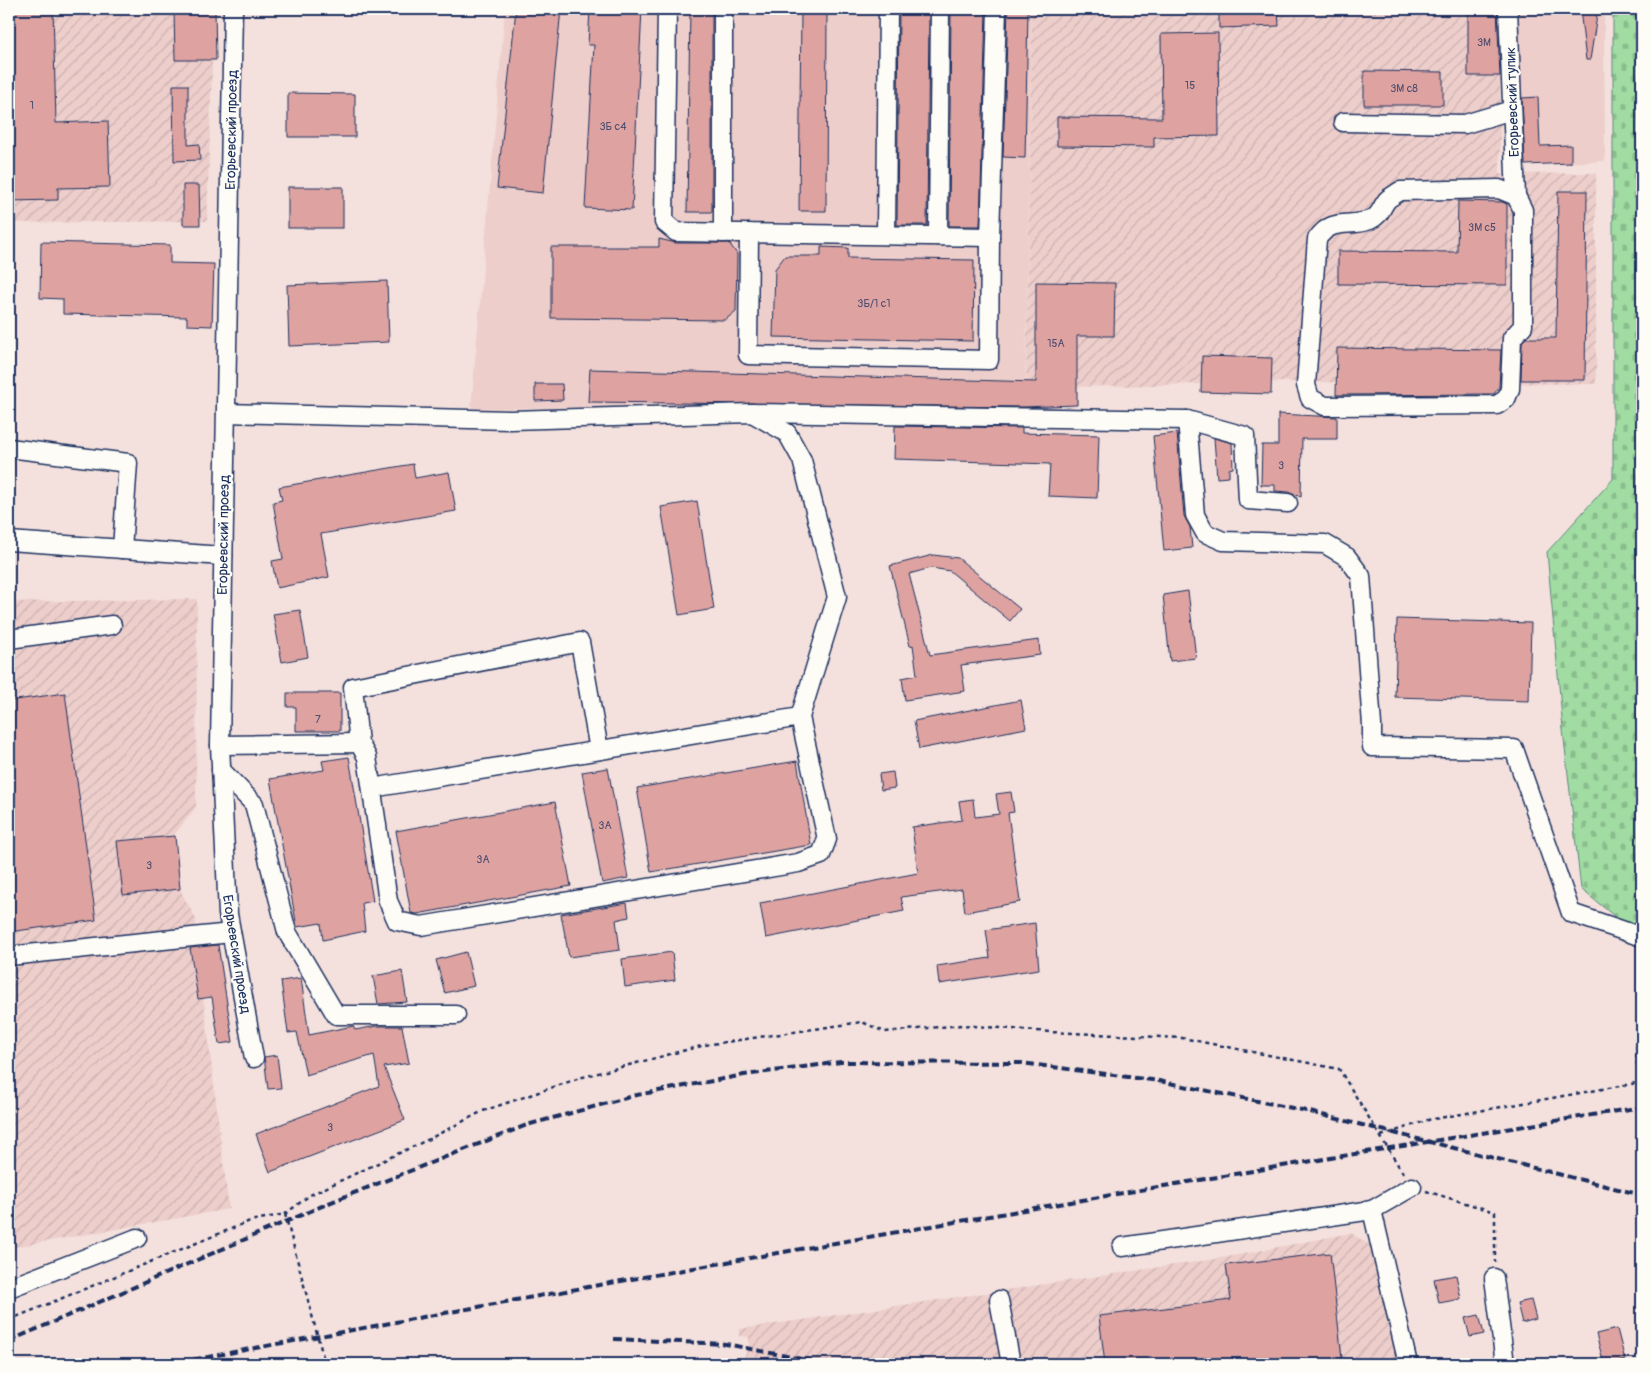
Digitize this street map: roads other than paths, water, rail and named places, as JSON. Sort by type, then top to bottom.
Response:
[{"type":"street","name":"Егорьевский проезд","points":[[233,9],[220,745],[228,914],[254,1058]]},
{"type":"street","points":[[667,9],[664,222],[676,232],[990,237]]},
{"type":"street","points":[[723,9],[723,233]]},
{"type":"street","points":[[886,235],[888,9]]},
{"type":"street","points":[[938,236],[940,9]]},
{"type":"street","points":[[749,233],[748,355],[989,360],[990,237],[997,9]]},
{"type":"street","name":"Егорьевский тупик","points":[[1508,9],[1516,196],[1523,210],[1523,326],[1512,338],[1510,389],[1506,399],[1496,406],[1325,406],[1310,398],[1306,385],[1317,239],[1323,230],[1333,225],[1367,221],[1379,216],[1388,200],[1400,191],[1499,189],[1516,196]]},
{"type":"street","points":[[1343,122],[1465,124],[1512,110]]},
{"type":"street","points":[[226,413],[510,420],[719,421],[752,414],[1187,420],[1244,436],[1248,500],[1288,503]]},
{"type":"street","points":[[599,750],[580,642],[354,687],[359,743],[367,757],[388,901],[397,921],[421,926],[798,863],[821,855],[827,839],[800,718],[837,597],[802,460],[787,433],[752,414]]},
{"type":"street","points":[[1187,420],[1195,514],[1205,533],[1223,542],[1325,544],[1347,556],[1360,576],[1372,725],[1372,747],[1514,749],[1571,913],[1642,936]]},
{"type":"street","points":[[9,448],[128,463],[122,549]]},
{"type":"street","points":[[9,541],[223,556]]},
{"type":"street","points":[[9,639],[112,625]]},
{"type":"street","points":[[372,788],[800,718]]},
{"type":"street","points":[[220,745],[359,743]]},
{"type":"street","points":[[222,770],[254,804],[287,932],[336,1015],[456,1015]]},
{"type":"street","points":[[9,956],[232,933]]},
{"type":"street","points":[[1122,1247],[1372,1210],[1412,1187]]},
{"type":"street","points":[[1372,1210],[1408,1364]]},
{"type":"street","points":[[9,1288],[136,1238]]},
{"type":"street","points":[[1494,1278],[1505,1364]]},
{"type":"street","points":[[999,1300],[1011,1364]]},
{"type":"railway","points":[[9,1341],[336,1200],[527,1125],[637,1095],[744,1075],[841,1062],[1022,1063],[1159,1081],[1302,1110],[1642,1195]]},
{"type":"railway","points":[[170,1364],[905,1231],[1642,1107]]},
{"type":"railway","points":[[614,1339],[726,1344],[826,1364]]},
{"type":"railway","points":[[397,1363],[436,1364]]}]
